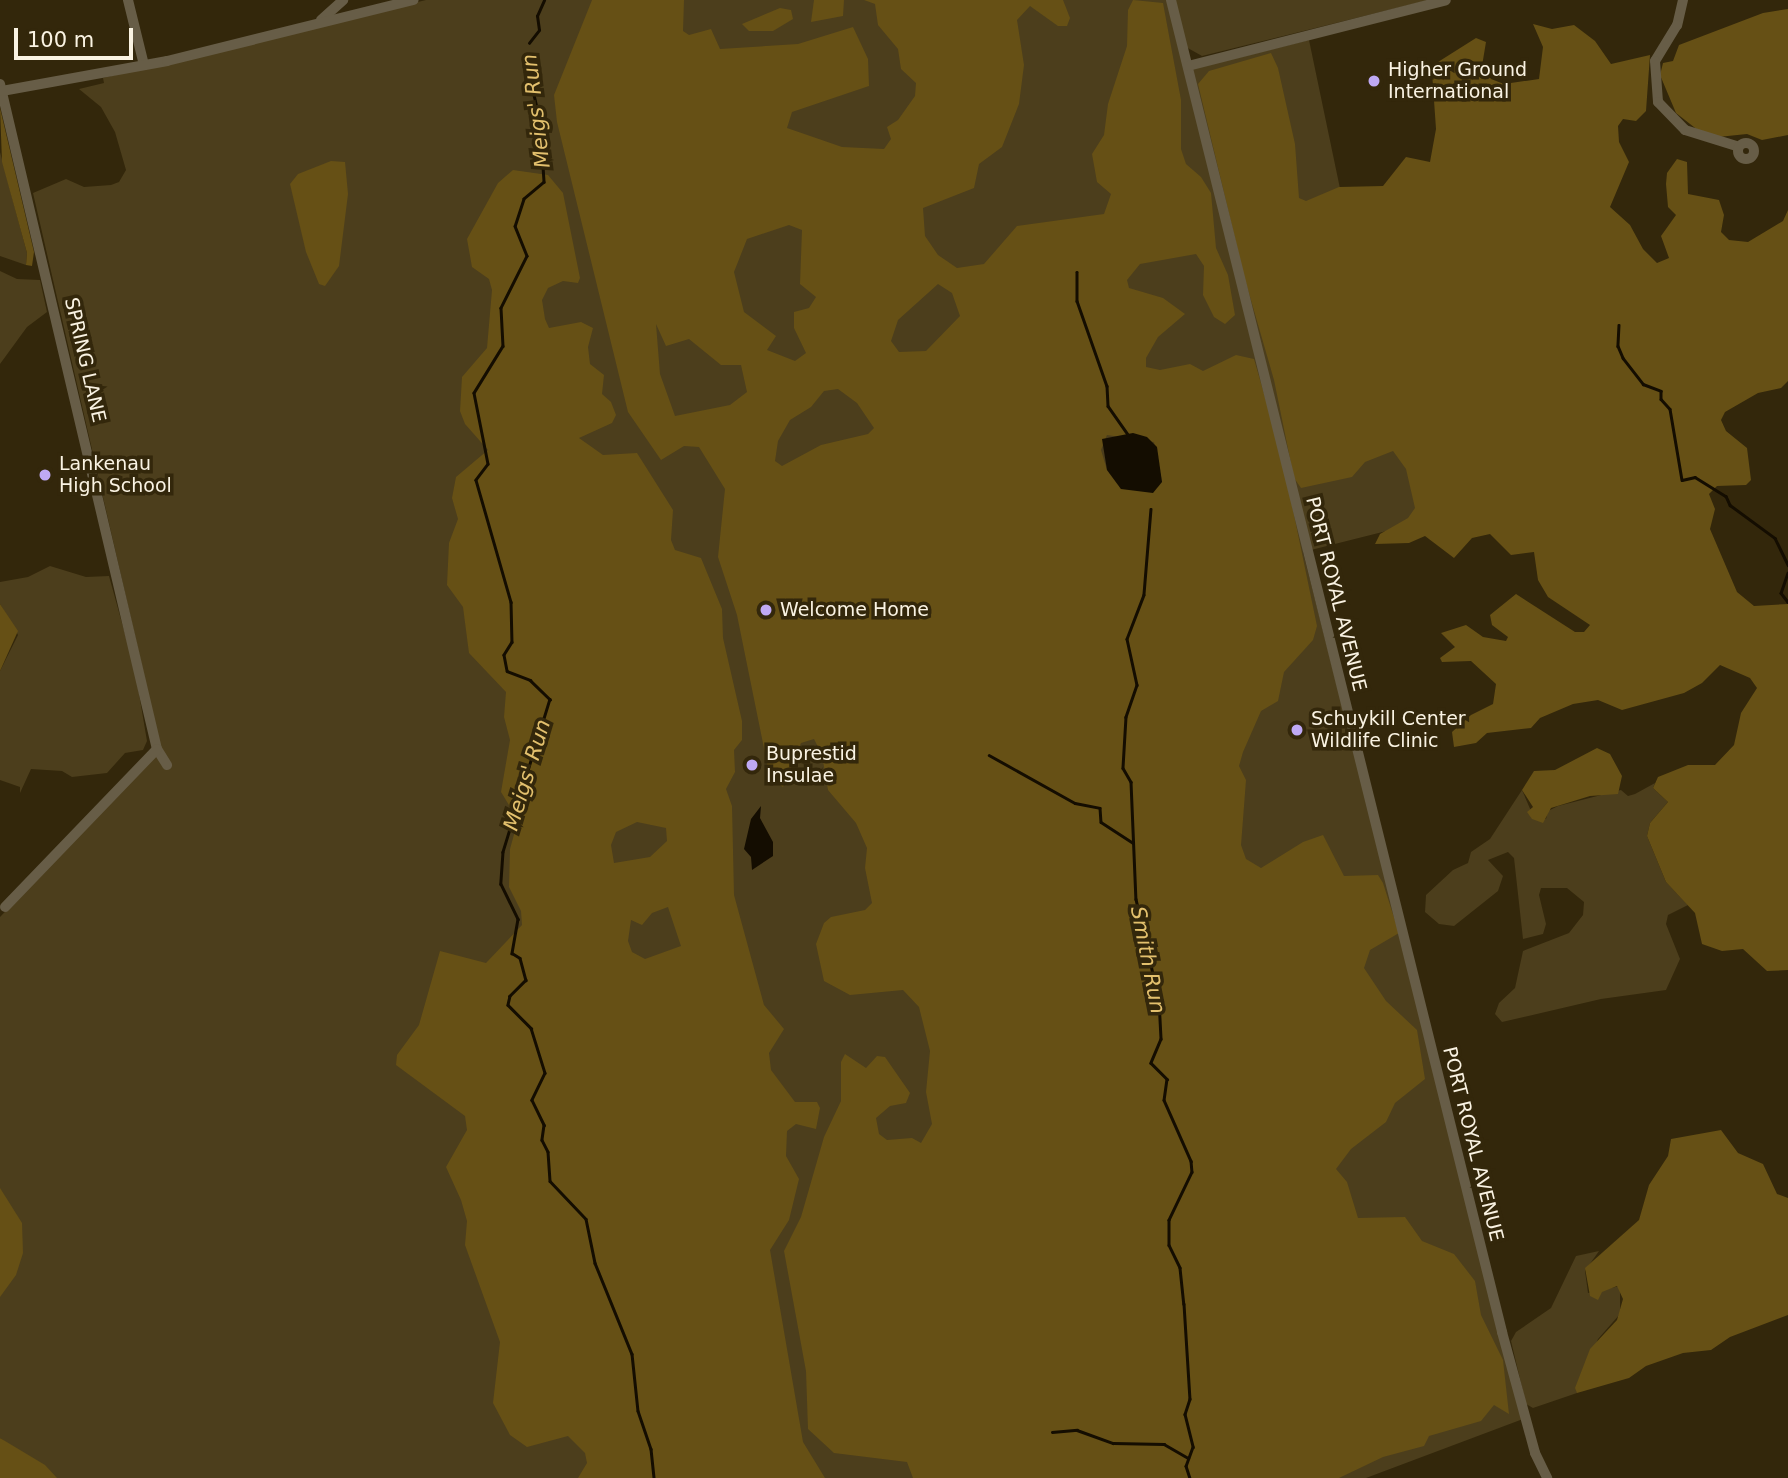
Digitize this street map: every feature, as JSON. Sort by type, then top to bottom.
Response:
[{"type":"street","points":[[128,0],[144,65]]},
{"type":"street","points":[[318,23],[343,0]]},
{"type":"street","points":[[349,0],[353,15]]},
{"type":"street","points":[[1,87],[144,65],[414,0]]},
{"type":"street","name":"PORT ROYAL AVENUE","points":[[1171,0],[1502,1332],[1535,1453],[1547,1478]]},
{"type":"street","points":[[1188,66],[1446,0]]},
{"type":"street","points":[[1683,0],[1677,25],[1655,61],[1658,102],[1685,130],[1737,146]]},
{"type":"street","name":"SPRING LANE","points":[[1,87],[157,749],[167,765]]},
{"type":"street","points":[[5,907],[157,749]]},
{"type":"shaded area","points":[[426,0],[1167,0],[1185,71],[1309,40],[1342,198],[1649,465],[1303,552],[1523,1419],[1366,1478],[54,1478],[0,1438],[0,917],[161,749],[33,193],[66,179],[84,187],[111,185],[119,182],[126,170],[115,132],[101,107],[79,89],[104,83],[103,78]]},
{"type":"shaded area","points":[[592,0],[684,0],[683,31],[689,35],[711,29],[720,49],[798,44],[853,27],[868,59],[869,86],[792,112],[787,128],[842,147],[884,149],[891,139],[887,127],[898,120],[915,96],[916,83],[901,69],[898,49],[878,25],[875,4],[864,0],[1063,0],[1070,18],[1067,26],[1058,26],[1030,6],[1017,20],[1024,65],[1019,104],[1002,147],[979,164],[974,188],[923,208],[925,236],[938,255],[957,268],[984,264],[1017,226],[1104,214],[1111,194],[1097,182],[1092,154],[1104,135],[1108,104],[1127,46],[1128,10],[1133,0],[1163,3],[1181,100],[1181,149],[1186,164],[1201,177],[1211,193],[1216,248],[1228,275],[1235,315],[1225,324],[1214,317],[1203,295],[1204,266],[1196,254],[1140,264],[1127,280],[1129,288],[1163,298],[1185,314],[1158,337],[1146,358],[1146,367],[1160,370],[1190,364],[1203,371],[1236,355],[1254,359],[1281,452],[1317,626],[1313,640],[1284,672],[1278,701],[1261,711],[1243,752],[1239,766],[1246,780],[1241,845],[1246,859],[1261,868],[1303,842],[1323,835],[1344,876],[1378,875],[1383,883],[1399,933],[1370,950],[1364,968],[1386,1001],[1417,1030],[1425,1079],[1395,1103],[1386,1122],[1351,1149],[1336,1169],[1347,1182],[1358,1218],[1405,1217],[1422,1241],[1454,1254],[1475,1281],[1481,1315],[1503,1360],[1509,1414],[1494,1405],[1481,1421],[1429,1436],[1424,1446],[1383,1457],[1339,1478],[913,1478],[907,1462],[834,1453],[808,1429],[806,1371],[784,1251],[801,1217],[824,1137],[841,1101],[841,1062],[845,1054],[866,1068],[877,1056],[885,1057],[910,1093],[906,1103],[890,1106],[876,1118],[879,1134],[887,1140],[912,1138],[921,1143],[932,1124],[926,1092],[930,1051],[919,1007],[903,990],[850,995],[824,981],[816,944],[824,923],[831,917],[865,910],[872,903],[865,868],[867,848],[856,823],[828,790],[822,755],[814,739],[801,743],[783,787],[770,778],[737,615],[718,557],[725,489],[699,447],[684,446],[661,460],[628,412],[557,122],[554,95]],"holes":[[[789,225],[802,230],[800,284],[816,297],[809,308],[794,312],[794,328],[806,353],[795,361],[767,350],[776,336],[744,312],[734,272],[747,239]],[[938,284],[952,293],[960,316],[926,351],[899,352],[891,341],[898,320]],[[656,324],[666,346],[689,339],[721,365],[741,365],[747,392],[730,405],[675,416],[660,374]],[[838,389],[857,403],[874,428],[868,434],[821,445],[782,466],[775,461],[778,441],[790,420],[811,407],[824,391]],[[1107,435],[1154,442],[1162,482],[1121,489],[1107,470],[1101,450]]]},
{"type":"shaded area","points":[[814,0],[844,0],[843,16],[811,22]]},
{"type":"shaded area","points":[[1174,0],[1429,0],[1202,56],[1186,47]]},
{"type":"shaded area","points":[[780,8],[791,10],[793,19],[773,31],[749,31],[742,24]]},
{"type":"shaded area","points":[[1788,9],[1788,135],[1762,140],[1747,134],[1718,137],[1699,131],[1676,113],[1660,75],[1663,63],[1673,61],[1679,45],[1763,13]]},
{"type":"shaded area","points":[[1533,24],[1552,29],[1574,25],[1595,41],[1611,64],[1650,55],[1646,111],[1636,121],[1623,119],[1618,126],[1619,142],[1629,162],[1610,207],[1630,225],[1643,249],[1657,263],[1669,258],[1661,236],[1676,215],[1668,207],[1666,184],[1667,173],[1677,159],[1687,162],[1688,194],[1719,200],[1724,215],[1721,232],[1729,240],[1748,242],[1783,221],[1788,210],[1788,381],[1781,388],[1758,393],[1725,412],[1721,420],[1726,431],[1747,448],[1751,480],[1746,485],[1717,486],[1709,494],[1715,509],[1710,529],[1737,592],[1754,606],[1788,604],[1788,970],[1767,971],[1743,949],[1722,951],[1702,944],[1695,913],[1666,882],[1647,836],[1650,823],[1668,802],[1653,788],[1658,777],[1688,765],[1715,765],[1734,745],[1741,713],[1757,688],[1750,678],[1720,665],[1702,683],[1684,693],[1622,710],[1598,700],[1573,704],[1540,718],[1531,728],[1487,733],[1476,743],[1454,747],[1452,732],[1471,715],[1493,704],[1496,684],[1471,661],[1442,662],[1440,658],[1455,647],[1441,633],[1466,625],[1483,637],[1506,641],[1508,637],[1492,625],[1490,615],[1516,594],[1575,632],[1584,632],[1590,625],[1548,597],[1538,580],[1534,552],[1511,555],[1490,534],[1472,538],[1454,558],[1425,536],[1409,543],[1375,544],[1380,534],[1408,518],[1415,508],[1406,469],[1393,451],[1365,462],[1352,477],[1301,488],[1294,478],[1274,380],[1244,276],[1198,84],[1209,71],[1271,53],[1278,68],[1295,144],[1299,198],[1306,201],[1339,187],[1383,186],[1406,157],[1430,162],[1436,129],[1432,72],[1438,62],[1476,38],[1486,42],[1482,66],[1491,79],[1504,84],[1539,79],[1543,47]]},
{"type":"shaded area","points":[[0,108],[34,252],[32,266],[26,265],[27,253],[2,162]]},
{"type":"shaded area","points":[[0,152],[27,253],[26,265],[0,256]]},
{"type":"shaded area","points":[[331,161],[345,162],[348,194],[339,266],[325,286],[319,284],[306,252],[290,184],[298,174]]},
{"type":"shaded area","points":[[513,170],[548,175],[563,193],[580,278],[578,283],[563,281],[548,288],[542,300],[545,319],[549,328],[581,322],[593,328],[588,347],[590,364],[604,375],[602,394],[611,402],[616,415],[612,423],[579,438],[603,455],[637,453],[673,510],[671,540],[675,550],[701,558],[722,609],[723,638],[742,721],[742,740],[734,750],[735,772],[726,789],[732,806],[734,895],[764,1005],[784,1029],[769,1053],[771,1070],[795,1102],[817,1102],[820,1108],[816,1129],[796,1124],[787,1131],[786,1156],[799,1179],[789,1220],[770,1250],[803,1442],[825,1478],[578,1478],[587,1463],[585,1453],[568,1436],[527,1447],[510,1435],[493,1403],[500,1342],[465,1245],[467,1221],[446,1167],[467,1130],[465,1116],[396,1065],[397,1055],[419,1025],[440,951],[486,963],[522,925],[521,911],[509,887],[510,849],[518,820],[501,792],[510,740],[504,717],[506,692],[469,653],[463,607],[447,585],[449,543],[458,519],[452,498],[456,477],[488,450],[465,424],[460,411],[462,377],[487,348],[492,290],[489,279],[472,267],[467,239],[498,183]],"holes":[[[637,822],[666,828],[667,841],[650,857],[614,863],[611,845],[616,832]],[[668,907],[681,946],[645,959],[632,952],[628,941],[631,920],[642,925],[652,913]]]},
{"type":"shaded area","points":[[0,271],[17,279],[40,280],[47,312],[27,327],[0,364]]},
{"type":"shaded area","points":[[1133,433],[1147,437],[1157,447],[1162,482],[1153,493],[1121,489],[1107,470],[1102,439]]},
{"type":"shaded area","points":[[50,566],[86,577],[109,576],[135,670],[147,741],[143,750],[125,753],[107,773],[72,777],[62,771],[31,769],[20,793],[20,787],[0,780],[0,671],[18,635],[0,604],[0,582],[28,577]]},
{"type":"shaded area","points":[[0,604],[18,631],[0,671]]},
{"type":"shaded area","points":[[1597,748],[1610,754],[1622,776],[1618,794],[1590,796],[1551,808],[1543,823],[1532,819],[1527,812],[1533,807],[1522,790],[1534,771],[1555,770]]},
{"type":"shaded area","points":[[1655,783],[1653,788],[1668,802],[1650,823],[1647,836],[1666,882],[1688,905],[1668,915],[1666,924],[1680,959],[1666,990],[1601,999],[1502,1022],[1495,1014],[1499,1003],[1515,988],[1523,951],[1569,933],[1583,915],[1584,902],[1567,888],[1541,888],[1539,895],[1546,924],[1543,934],[1523,939],[1514,858],[1508,852],[1488,860],[1503,876],[1498,891],[1454,926],[1439,924],[1425,912],[1426,895],[1453,870],[1468,863],[1471,852],[1490,839],[1522,790],[1531,811],[1546,819],[1548,811],[1558,806],[1621,790],[1628,796]]},
{"type":"shaded area","points":[[761,806],[760,818],[773,842],[773,856],[752,870],[751,857],[744,849],[751,819]]},
{"type":"shaded area","points":[[1721,1130],[1738,1153],[1763,1164],[1777,1194],[1788,1198],[1788,1315],[1730,1337],[1711,1350],[1683,1353],[1646,1366],[1629,1378],[1577,1393],[1575,1388],[1590,1349],[1617,1320],[1623,1299],[1617,1286],[1602,1292],[1598,1300],[1590,1296],[1585,1268],[1639,1220],[1649,1185],[1668,1156],[1671,1139]]},
{"type":"shaded area","points":[[0,1188],[22,1223],[23,1253],[16,1275],[0,1297]]},
{"type":"shaded area","points":[[1599,1251],[1585,1271],[1588,1293],[1620,1286],[1620,1314],[1598,1339],[1577,1393],[1533,1408],[1526,1404],[1511,1341],[1516,1332],[1551,1308],[1576,1256]]},
{"type":"shaded area","points":[[0,1438],[45,1465],[57,1478],[0,1478]]},
{"type":"waterway","name":"Meigs' Run","points":[[529,43],[539,30],[537,16],[544,0]]},
{"type":"waterway","name":"Meigs' Run","points":[[525,55],[540,121],[544,182],[524,199],[515,226],[527,256],[501,308],[503,346],[474,393],[488,464],[476,480],[511,602],[512,642],[504,655],[507,671],[530,680],[550,699],[503,852],[501,884],[518,919],[512,953],[520,958],[526,980],[510,996],[508,1005],[531,1028],[545,1073],[532,1100],[544,1125],[542,1140],[548,1152],[550,1181],[586,1219],[595,1263],[632,1354],[638,1411],[651,1449],[654,1478]]},
{"type":"waterway","name":"Smith Run","points":[[1077,272],[1077,301],[1107,386],[1108,406],[1128,435]]},
{"type":"waterway","points":[[1619,325],[1618,346],[1623,358],[1643,384],[1661,391],[1661,399],[1670,409],[1682,480],[1695,477],[1726,496],[1730,505],[1775,538],[1788,565]]},
{"type":"waterway","name":"Smith Run","points":[[1151,509],[1144,595],[1127,639],[1137,685],[1126,717],[1123,768],[1131,782],[1136,899],[1159,1000],[1161,1039],[1151,1063],[1167,1079],[1164,1100],[1191,1161],[1192,1172],[1169,1220],[1169,1245],[1180,1268],[1184,1304],[1190,1399],[1185,1414],[1193,1447],[1186,1466],[1190,1478]]},
{"type":"waterway","points":[[1788,573],[1781,593],[1788,602]]},
{"type":"waterway","points":[[989,755],[1075,803],[1100,808],[1101,822],[1133,843]]},
{"type":"waterway","points":[[1052,1432],[1077,1430],[1113,1443],[1164,1444],[1188,1458]]},
{"type":"place","name":"Higher Ground International","points":[[1374,81]]},
{"type":"place","name":"Lankenau High School","points":[[45,475]]},
{"type":"place","name":"Welcome Home","points":[[766,610]]},
{"type":"place","name":"Schuykill Center Wildlife Clinic","points":[[1297,730]]},
{"type":"place","name":"Buprestid Insulae","points":[[752,765]]}]
